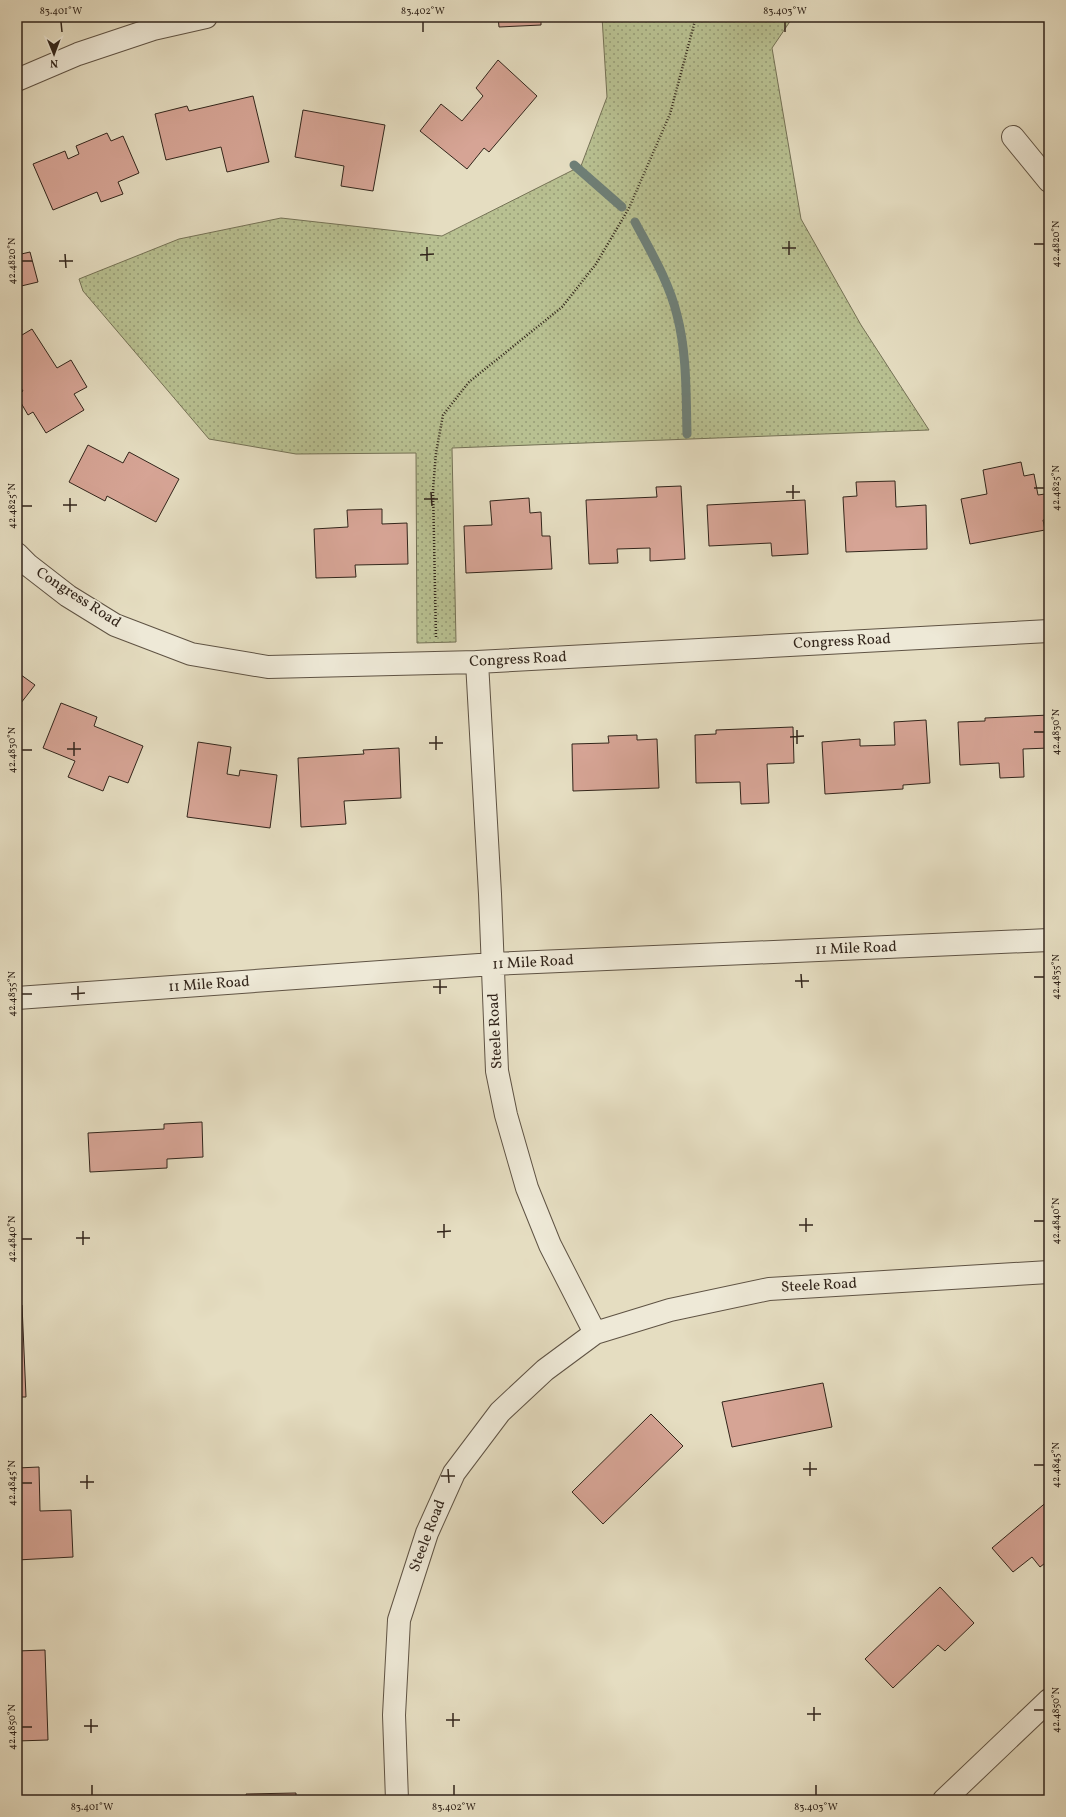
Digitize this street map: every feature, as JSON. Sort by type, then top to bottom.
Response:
[{"type":"street","points":[[17,80],[78,54],[146,32],[206,17]]},
{"type":"street","points":[[1013,137],[1049,181]]},
{"type":"street","name":"Congress Road","points":[[17,554],[28,565],[68,596],[115,625],[191,654],[268,667],[436,664],[1049,631]]},
{"type":"street","name":"Steele Road","points":[[477,662],[498,1071],[506,1114],[527,1188],[550,1245],[595,1333]]},
{"type":"street","name":"11 Mile Road","points":[[17,998],[493,964],[1049,940]]},
{"type":"street","name":"Steele Road","points":[[398,1800],[394,1715],[399,1620],[427,1533],[454,1473],[500,1412],[545,1370],[595,1333],[670,1310],[769,1289],[1049,1272]]},
{"type":"street","points":[[944,1800],[1049,1700]]},
{"type":"path","points":[[436,664],[433,489],[436,453],[443,415],[469,382],[562,307],[596,264],[629,208],[670,114],[696,17]]},
{"type":"green space","points":[[602,17],[793,17],[772,48],[801,219],[861,325],[929,430],[452,448],[456,642],[417,643],[416,453],[296,454],[209,439],[83,291],[79,279],[179,239],[281,218],[442,236],[581,166],[607,97]]},
{"type":"building","points":[[498,17],[541,17],[541,25],[499,27]]},
{"type":"building","points":[[498,60],[537,96],[489,152],[484,148],[467,169],[420,131],[441,104],[462,121],[483,96],[476,88]]},
{"type":"building","points":[[253,96],[269,162],[227,172],[221,147],[166,160],[155,114],[187,106],[189,111]]},
{"type":"building","points":[[303,110],[385,125],[373,191],[341,186],[344,166],[295,157]]},
{"type":"building","points":[[107,133],[111,141],[123,136],[139,173],[118,182],[123,194],[101,202],[97,192],[53,210],[33,164],[65,151],[68,159],[79,154],[76,146]]},
{"type":"building","points":[[30,252],[38,282],[17,287],[17,255]]},
{"type":"building","points":[[32,329],[57,368],[71,360],[87,387],[74,394],[84,410],[46,433],[33,412],[28,415],[17,396],[23,391],[17,382],[17,338]]},
{"type":"building","points":[[88,445],[123,463],[129,452],[179,479],[156,522],[107,496],[105,501],[69,482]]},
{"type":"building","points":[[1021,462],[1024,476],[1034,474],[1038,495],[1045,494],[1049,519],[1043,520],[1045,530],[970,544],[961,499],[987,494],[983,470]]},
{"type":"building","points":[[895,481],[896,507],[926,505],[927,549],[846,552],[843,497],[857,496],[856,482]]},
{"type":"building","points":[[681,486],[685,559],[650,561],[650,548],[617,549],[618,563],[589,564],[586,500],[657,497],[656,487]]},
{"type":"building","points":[[529,498],[530,513],[541,512],[542,536],[550,536],[552,569],[466,573],[464,526],[492,525],[490,501]]},
{"type":"building","points":[[805,500],[808,554],[772,556],[771,543],[709,546],[707,505]]},
{"type":"building","points":[[382,509],[382,524],[407,523],[408,564],[355,565],[356,577],[316,578],[314,529],[348,527],[347,510]]},
{"type":"building","points":[[17,672],[35,685],[17,708]]},
{"type":"building","points":[[61,703],[97,717],[94,726],[143,746],[128,783],[109,776],[103,791],[68,777],[75,761],[43,748]]},
{"type":"building","points":[[1049,715],[1049,748],[1023,749],[1024,777],[1000,778],[999,763],[960,765],[958,722],[985,721],[985,718]]},
{"type":"building","points":[[926,720],[930,783],[903,785],[903,789],[825,794],[822,742],[860,739],[860,746],[895,745],[894,722]]},
{"type":"building","points":[[793,727],[794,763],[767,764],[769,803],[741,804],[740,782],[696,783],[695,735],[716,734],[716,730]]},
{"type":"building","points":[[637,735],[637,740],[657,739],[659,788],[573,791],[572,744],[609,743],[608,736]]},
{"type":"building","points":[[198,742],[231,747],[227,774],[239,776],[240,770],[277,775],[270,828],[187,817]]},
{"type":"building","points":[[399,748],[401,798],[344,801],[346,824],[301,827],[298,758],[364,754],[363,750]]},
{"type":"building","points":[[202,1122],[203,1157],[167,1159],[167,1168],[90,1172],[88,1133],[164,1129],[164,1124]]},
{"type":"building","points":[[17,1305],[22,1305],[26,1397],[17,1397]]},
{"type":"building","points":[[823,1383],[832,1427],[732,1447],[722,1402]]},
{"type":"building","points":[[651,1414],[683,1446],[603,1524],[572,1492]]},
{"type":"building","points":[[39,1467],[40,1511],[71,1510],[73,1557],[17,1560],[17,1468]]},
{"type":"building","points":[[1049,1500],[1049,1560],[1040,1567],[1032,1557],[1013,1572],[992,1548]]},
{"type":"building","points":[[940,1587],[974,1623],[945,1651],[938,1645],[893,1688],[865,1659]]},
{"type":"building","points":[[45,1650],[48,1740],[17,1741],[17,1651]]},
{"type":"building","points":[[296,1793],[296,1800],[247,1800],[246,1794]]},
{"type":"waterway","points":[[574,165],[622,207]]},
{"type":"waterway","points":[[635,222],[664,279],[674,303],[677,315],[683,344],[687,434]]}]
